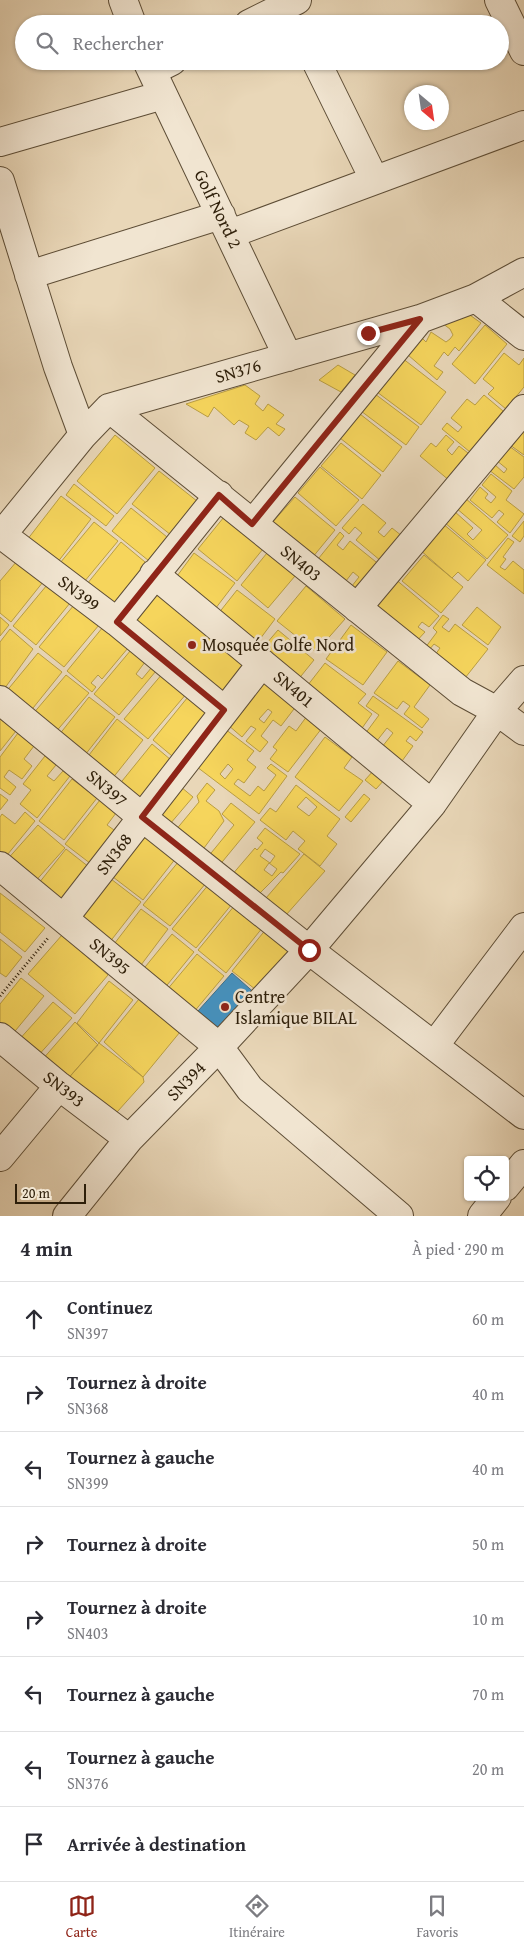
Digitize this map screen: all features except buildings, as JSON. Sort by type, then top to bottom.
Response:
[{"type":"street","points":[[123,0],[129,15]]},
{"type":"street","points":[[499,0],[506,15]]},
{"type":"street","points":[[272,15],[292,7]]},
{"type":"street","points":[[509,20],[524,51]]},
{"type":"street","points":[[320,70],[374,179]]},
{"type":"street","points":[[0,142],[159,72]]},
{"type":"street","name":"Golf Nord 2","points":[[159,72],[225,225],[288,357]]},
{"type":"street","points":[[17,262],[225,225],[374,179],[524,125]]},
{"type":"street","points":[[0,180],[17,262],[83,435]]},
{"type":"street","name":"SN376","points":[[109,408],[420,319],[476,298],[524,272]]},
{"type":"street","points":[[476,298],[524,336]]},
{"type":"street","points":[[252,524],[420,319]]},
{"type":"street","points":[[1,536],[83,435],[109,408]]},
{"type":"street","name":"SN403","points":[[109,408],[462,692],[497,711],[524,731]]},
{"type":"street","points":[[357,608],[524,409]]},
{"type":"street","points":[[117,622],[219,495]]},
{"type":"street","name":"SN399","points":[[1,536],[117,622],[224,710]]},
{"type":"street","name":"SN401","points":[[154,574],[432,804]]},
{"type":"street","name":"SN368","points":[[64,918],[262,662]]},
{"type":"street","name":"SN394","points":[[67,1216],[129,1139],[219,1047],[309,950],[432,804],[497,711],[524,680]]},
{"type":"street","name":"SN397","points":[[0,700],[142,817],[309,950],[524,1115]]},
{"type":"street","name":"SN395","points":[[0,866],[219,1047],[250,1089],[399,1216]]},
{"type":"street","points":[[434,1046],[524,927]]},
{"type":"street","name":"SN393","points":[[0,1037],[59,1086],[129,1139]]},
{"type":"street","points":[[0,1157],[59,1086]]},
{"type":"street","points":[[509,1182],[524,1164]]},
{"type":"street","points":[[482,1216],[494,1201]]},
{"type":"path","points":[[0,996],[64,918]]},
{"type":"place","name":"Mosquée Golfe Nord","points":[[192,645]]},
{"type":"place","name":"Centre Islamique BILAL","points":[[225,1007]]},
{"type":"route","points":[[309,950],[142,817],[224,710],[117,622],[219,495],[252,524],[420,319],[368,333]]}]
